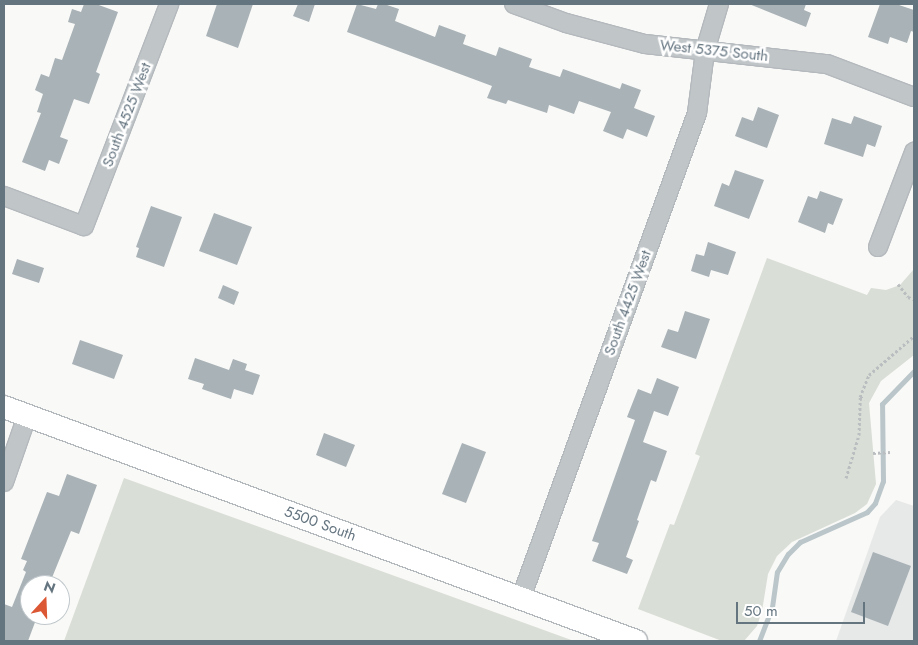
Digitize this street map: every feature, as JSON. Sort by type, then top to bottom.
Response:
[{"type":"main road","name":"5500 South","points":[[4,407],[636,641]]},
{"type":"street","name":"South 4525 West","points":[[4,196],[84,226],[169,4]]},
{"type":"street","name":"West 5375 South","points":[[514,4],[566,23],[645,44],[827,64],[914,97]]},
{"type":"street","name":"South 4425 West","points":[[521,598],[696,113],[705,51],[719,4]]},
{"type":"street","points":[[878,247],[914,152]]},
{"type":"street","points":[[4,482],[27,416]]},
{"type":"path","points":[[898,284],[908,297],[914,299]]},
{"type":"path","points":[[846,478],[859,435],[860,397],[869,375],[914,336]]},
{"type":"path","points":[[860,397],[865,399]]},
{"type":"path","points":[[873,453],[890,452]]},
{"type":"shaded area","points":[[767,258],[867,295],[871,288],[886,290],[900,285],[914,269],[914,355],[881,381],[869,403],[876,484],[867,504],[855,513],[792,542],[777,556],[768,574],[762,611],[757,626],[744,641],[722,641],[638,609],[670,524],[674,525],[700,456],[695,454]]},
{"type":"shaded area","points":[[124,478],[574,641],[64,641]]},
{"type":"shaded area","points":[[896,500],[914,506],[914,641],[836,641],[880,517]]},
{"type":"building","points":[[84,4],[96,4],[118,12],[96,72],[100,74],[89,104],[74,99],[60,137],[68,140],[59,164],[49,160],[45,171],[22,162],[41,113],[37,112],[43,94],[35,90],[41,74],[49,77],[55,58],[62,60],[75,24],[68,22],[72,9],[81,12]]},
{"type":"building","points":[[217,4],[253,4],[238,48],[206,36]]},
{"type":"building","points":[[298,4],[315,4],[309,22],[293,16]]},
{"type":"building","points":[[357,4],[376,9],[378,4],[384,4],[399,9],[395,21],[435,37],[439,25],[466,35],[463,44],[496,56],[499,47],[532,59],[529,67],[560,77],[563,69],[620,89],[622,83],[641,90],[634,108],[655,116],[647,137],[627,129],[623,139],[603,131],[611,112],[579,101],[574,114],[549,105],[547,113],[508,100],[506,104],[487,98],[492,86],[347,32]]},
{"type":"building","points":[[749,4],[806,4],[804,10],[811,13],[806,27]]},
{"type":"building","points":[[880,4],[896,4],[914,10],[914,32],[911,31],[907,43],[890,37],[888,44],[868,37]]},
{"type":"building","points":[[758,107],[779,115],[767,148],[735,136],[742,117],[753,121]]},
{"type":"building","points":[[854,116],[882,126],[875,147],[867,144],[863,157],[824,144],[832,118],[851,124]]},
{"type":"building","points":[[735,170],[764,180],[749,219],[714,206],[722,183],[729,186]]},
{"type":"building","points":[[820,191],[843,199],[833,225],[828,223],[825,233],[798,222],[808,196],[817,199]]},
{"type":"building","points":[[151,206],[182,217],[164,267],[136,257],[139,248],[136,247]]},
{"type":"building","points":[[214,213],[252,227],[237,265],[199,251]]},
{"type":"building","points":[[708,242],[736,252],[728,275],[711,270],[709,277],[691,271],[696,254],[704,256]]},
{"type":"building","points":[[17,259],[44,268],[39,283],[12,274]]},
{"type":"building","points":[[223,285],[239,292],[234,305],[218,298]]},
{"type":"building","points":[[685,311],[710,319],[696,359],[661,347],[668,329],[678,332]]},
{"type":"building","points":[[80,340],[123,355],[114,379],[72,364]]},
{"type":"building","points":[[195,358],[229,370],[233,359],[247,364],[245,370],[260,375],[253,395],[234,389],[231,399],[202,389],[204,384],[188,379]]},
{"type":"building","points":[[657,378],[679,387],[668,416],[654,411],[643,442],[667,451],[656,482],[651,480],[637,520],[639,521],[626,557],[633,560],[627,574],[592,561],[599,543],[592,541],[635,420],[627,417],[638,389],[651,394]]},
{"type":"building","points":[[324,433],[355,445],[346,467],[316,455]]},
{"type":"building","points":[[462,443],[486,452],[466,503],[442,494]]},
{"type":"building","points":[[67,474],[97,485],[79,534],[71,531],[53,575],[25,575],[26,572],[23,570],[27,561],[21,559],[47,492],[59,496]]},
{"type":"building","points":[[873,552],[911,566],[888,626],[851,612]]},
{"type":"building","points":[[20,587],[20,625],[34,625],[28,641],[4,641],[4,604],[12,607]]},
{"type":"waterway","points":[[759,641],[772,607],[777,572],[788,554],[800,542],[867,512],[875,503],[883,481],[882,404],[914,371]]}]
